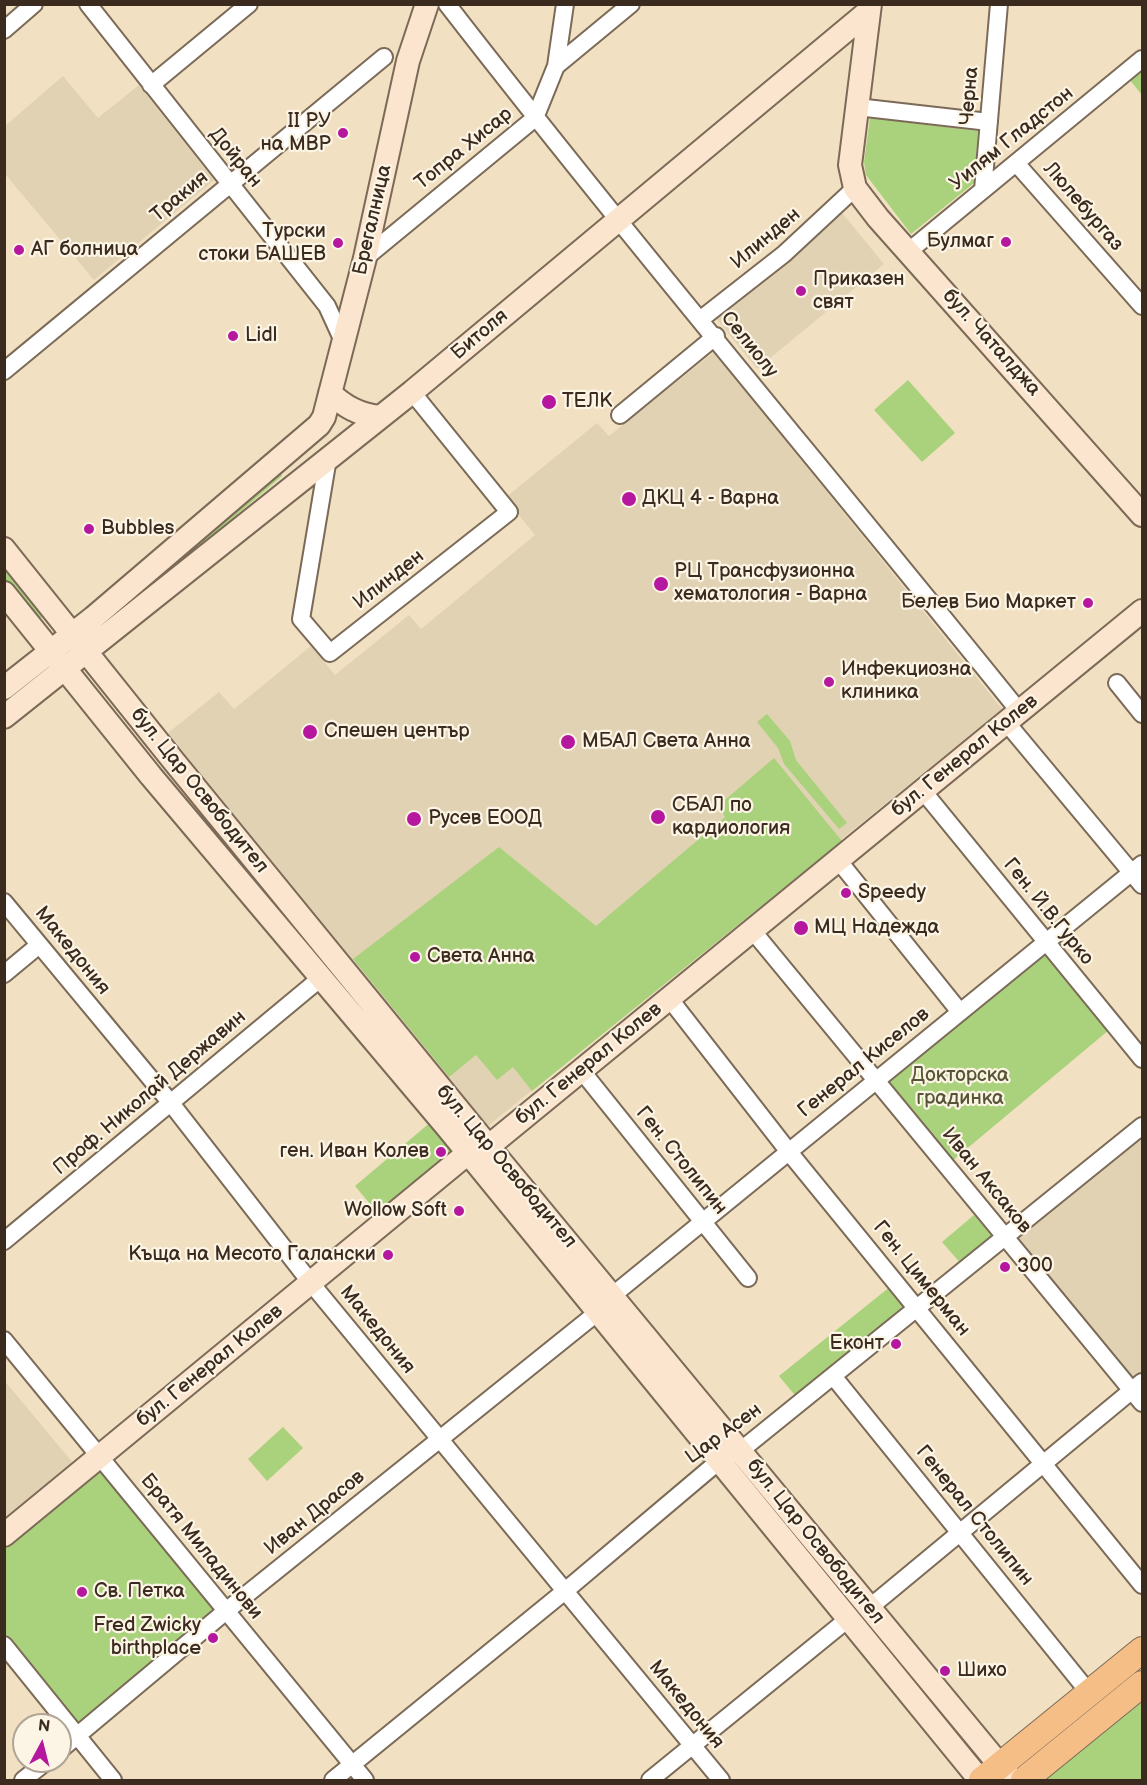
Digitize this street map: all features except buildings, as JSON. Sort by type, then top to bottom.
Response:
[{"type":"main road","points":[[993,1777],[1143,1650]]},
{"type":"main road","points":[[1024,1780],[1143,1683]]},
{"type":"street","points":[[4,30],[34,4]]},
{"type":"street","name":"Дойран","points":[[88,4],[327,306],[343,341]]},
{"type":"street","points":[[151,85],[249,4]]},
{"type":"street","name":"Брегалница","points":[[72,635],[314,432],[324,417],[365,258],[408,61],[427,4]]},
{"type":"street","name":"Селиолу","points":[[447,4],[535,118],[716,336],[1013,717],[1139,874]]},
{"type":"street","points":[[535,118],[556,66],[565,4]]},
{"type":"street","points":[[556,66],[630,4]]},
{"type":"street","name":"Черна","points":[[983,190],[999,4]]},
{"type":"street","name":"Битоля","points":[[59,661],[87,653],[412,392],[870,8]]},
{"type":"street","name":"бул. Чаталджа","points":[[870,8],[850,165],[855,188],[1143,515]]},
{"type":"street","points":[[845,31],[857,31],[865,42]]},
{"type":"street","name":"Тракия","points":[[4,371],[384,57]]},
{"type":"street","name":"Уилям Гладстон","points":[[909,251],[1143,59]]},
{"type":"street","points":[[856,107],[989,122]]},
{"type":"street","name":"Топра Хисар","points":[[365,258],[535,118]]},
{"type":"street","name":"Люлебургаз","points":[[1016,163],[1143,306]]},
{"type":"street","name":"Илинден","points":[[701,319],[784,254],[855,188]]},
{"type":"street","points":[[620,415],[716,336]]},
{"type":"street","name":"Илинден","points":[[328,458],[301,619],[330,653],[509,512],[412,392]]},
{"type":"street","points":[[330,393],[344,406],[361,414],[379,417]]},
{"type":"street","name":"бул. Цар Освободител","points":[[4,549],[172,759],[478,1150],[598,1312],[718,1461],[848,1619],[993,1777]]},
{"type":"street","name":"бул. Цар Освободител","points":[[4,593],[151,776],[322,977],[613,1295],[869,1608],[993,1777]]},
{"type":"street","name":"бул. Генерал Колев","points":[[4,1535],[311,1283],[581,1070],[1143,611]]},
{"type":"street","points":[[4,717],[59,661],[72,635]]},
{"type":"street","points":[[4,688],[59,661]]},
{"type":"street","points":[[1117,684],[1143,714]]},
{"type":"street","points":[[151,776],[172,759]]},
{"type":"street","name":"Ген. Й.В.Гурко","points":[[923,791],[1143,1059]]},
{"type":"street","points":[[838,860],[960,1012]]},
{"type":"street","name":"Генерал Киселов","points":[[613,1295],[1046,942],[1139,874]]},
{"type":"street","name":"Македония","points":[[4,902],[170,1102],[311,1283],[721,1780]]},
{"type":"street","name":"Иван Аксаков","points":[[752,930],[1005,1237],[1139,1392]]},
{"type":"street","points":[[4,974],[39,945]]},
{"type":"street","name":"Проф. Николай Державин","points":[[4,1241],[322,977]]},
{"type":"street","name":"Ген. Цимерман","points":[[669,998],[789,1152],[1143,1585]]},
{"type":"street","name":"Ген. Столипин","points":[[581,1070],[748,1278]]},
{"type":"street","name":"Цар Асен","points":[[333,1780],[565,1591],[718,1461],[740,1451],[1143,1126]]},
{"type":"street","name":"Иван Драсов","points":[[72,1740],[226,1611],[598,1312]]},
{"type":"street","name":"Братя Миладинови","points":[[4,1340],[365,1780]]},
{"type":"street","name":"Генерал Столипин","points":[[833,1376],[1082,1684]]},
{"type":"street","points":[[869,1608],[1139,1392]]},
{"type":"street","points":[[650,1780],[848,1619]]},
{"type":"street","points":[[4,1645],[113,1780]]},
{"type":"shaded area","points":[[63,76],[98,118],[139,85],[214,180],[94,280],[5,174],[5,126]]},
{"type":"shaded area","name":"Приказен свят","points":[[842,213],[884,264],[757,369],[716,318]]},
{"type":"shaded area","name":"МБАЛ Света Анна","points":[[714,352],[1002,709],[488,1126],[168,733],[219,692],[234,709],[311,646],[335,675],[409,615],[421,629],[535,535],[505,498],[597,423],[609,436]]},
{"type":"shaded area","points":[[1142,1133],[1142,1373],[1134,1381],[1016,1238]]},
{"type":"shaded area","points":[[4,1380],[73,1463],[4,1520]]},
{"type":"green space","points":[[1142,68],[1142,95],[1129,79]]},
{"type":"green space","points":[[870,118],[978,131],[974,183],[911,234],[866,175],[864,162]]},
{"type":"green space","points":[[908,380],[955,433],[922,462],[874,410]]},
{"type":"green space","points":[[281,470],[282,476],[113,621],[109,617]]},
{"type":"green space","points":[[4,549],[53,611],[30,624],[5,591]]},
{"type":"green space","points":[[767,714],[790,741],[796,760],[847,823],[839,829],[784,764],[778,748],[757,722]]},
{"type":"green space","points":[[774,758],[842,841],[532,1091],[513,1067],[497,1080],[476,1055],[449,1077],[353,959],[499,847],[596,926],[725,817],[719,805]]},
{"type":"green space","name":"Докторска градинка","points":[[1046,953],[1109,1030],[952,1161],[886,1081]]},
{"type":"green space","points":[[432,1121],[459,1154],[381,1217],[355,1186]]},
{"type":"green space","points":[[974,1215],[994,1238],[962,1265],[942,1242]]},
{"type":"green space","points":[[891,1286],[909,1309],[798,1399],[779,1376]]},
{"type":"green space","points":[[283,1427],[303,1448],[267,1481],[248,1459]]},
{"type":"green space","name":"Св. Петка","points":[[101,1466],[218,1610],[78,1728],[72,1720],[72,1713],[66,1713],[5,1636],[5,1542]]},
{"type":"green space","points":[[1142,1699],[1142,1780],[1043,1780]]},
{"type":"place","name":"II РУ на МВР","points":[[343,133]]},
{"type":"place","name":"Булмаг","points":[[1006,242]]},
{"type":"place","name":"Турски стоки БАШЕВ","points":[[338,243]]},
{"type":"place","name":"АГ болница","points":[[19,250]]},
{"type":"place","name":"Приказен свят","points":[[801,291]]},
{"type":"place","name":"Lidl","points":[[233,336]]},
{"type":"place","name":"ТЕЛК","points":[[549,402]]},
{"type":"place","name":"ДКЦ 4 - Варна","points":[[629,499]]},
{"type":"place","name":"Bubbles","points":[[89,529]]},
{"type":"place","name":"РЦ Трансфузионна хематология - Варна","points":[[661,584]]},
{"type":"place","name":"Белев Био Маркет","points":[[1088,603]]},
{"type":"place","name":"Инфекциозна клиника","points":[[829,682]]},
{"type":"place","name":"Спешен център","points":[[310,732]]},
{"type":"place","name":"МБАЛ Света Анна","points":[[568,742]]},
{"type":"place","name":"СБАЛ по кардиология","points":[[658,817]]},
{"type":"place","name":"Русев ЕООД","points":[[414,819]]},
{"type":"place","name":"Speedy","points":[[846,893]]},
{"type":"place","name":"МЦ Надежда","points":[[801,928]]},
{"type":"place","name":"Света Анна","points":[[415,957]]},
{"type":"place","name":"ген. Иван Колев","points":[[441,1152]]},
{"type":"place","name":"Wollow Soft","points":[[459,1211]]},
{"type":"place","name":"Къща на Месото Галански","points":[[388,1255]]},
{"type":"place","name":"300","points":[[1005,1267]]},
{"type":"place","name":"Еконт","points":[[896,1344]]},
{"type":"place","name":"Св. Петка","points":[[82,1592]]},
{"type":"place","name":"Fred Zwicky birthplace","points":[[213,1638]]},
{"type":"place","name":"Шихо","points":[[945,1671]]}]
